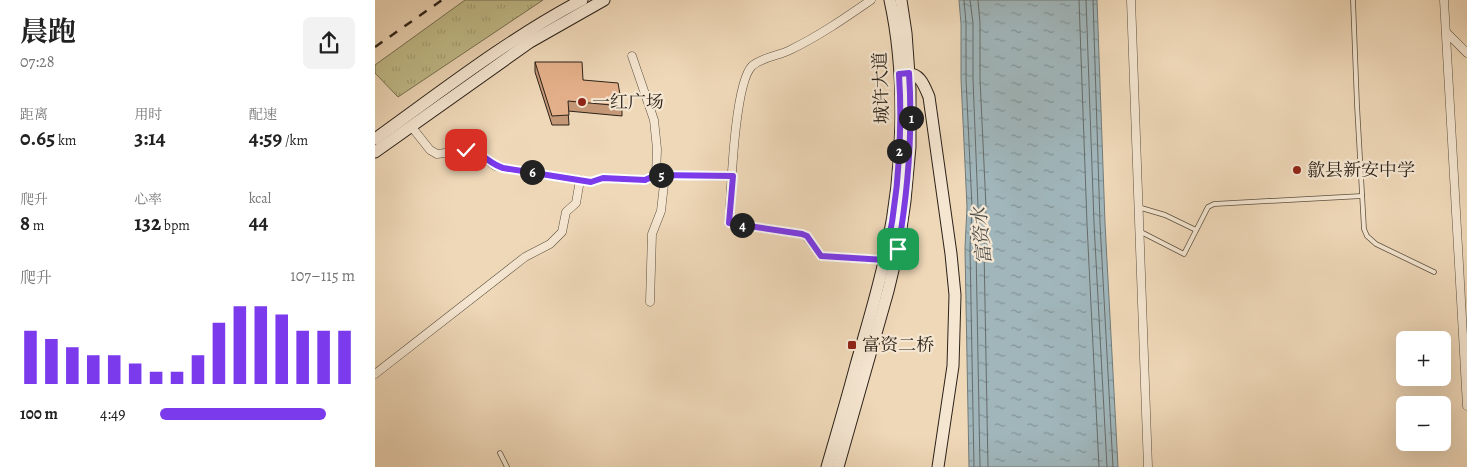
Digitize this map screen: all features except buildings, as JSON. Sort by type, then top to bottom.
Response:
[{"type":"main road","points":[[375,139],[512,42],[582,0]]},
{"type":"main road","points":[[375,152],[530,42],[604,0]]},
{"type":"main road","name":"城许大道","points":[[838,467],[888,291],[898,249],[908,174],[911,118],[890,0]]},
{"type":"main road","name":"城许大道","points":[[827,467],[885,260],[891,226],[898,173],[906,33],[901,0]]},
{"type":"main road","points":[[904,74],[921,79],[929,97],[955,288],[956,315],[953,366],[938,467]]},
{"type":"street","points":[[871,0],[814,37],[782,54],[763,60],[750,68],[745,78],[738,104],[729,223],[802,234],[807,236],[821,256],[885,260]]},
{"type":"street","points":[[1131,0],[1147,467]]},
{"type":"street","points":[[1444,0],[1467,406]]},
{"type":"street","points":[[1446,32],[1467,53]]},
{"type":"street","points":[[632,56],[654,120],[656,175]]},
{"type":"street","points":[[411,126],[426,146],[437,154],[470,150],[478,153],[495,166],[591,182],[603,178],[645,180],[656,175],[733,176]]},
{"type":"street","points":[[650,302],[652,234],[661,211],[665,175]]},
{"type":"street","points":[[375,374],[525,257],[550,244],[562,232],[568,210],[575,203],[580,180]]},
{"type":"lane","points":[[1353,0],[1364,229],[1370,240],[1376,244],[1434,272]]},
{"type":"lane","points":[[1139,230],[1184,254],[1208,207],[1214,204],[1362,196]]},
{"type":"lane","points":[[1138,207],[1165,215],[1196,230]]},
{"type":"lane","points":[[500,453],[507,467]]},
{"type":"green space","points":[[465,0],[543,0],[398,97],[375,73],[375,65]]},
{"type":"water","name":"富资水","points":[[959,0],[1097,0],[1105,223],[1118,467],[969,467],[965,248],[967,207]]},
{"type":"railway","points":[[375,47],[442,0]]},
{"type":"place","name":"一红广场","points":[[582,102]]},
{"type":"place","name":"歙县新安中学","points":[[1297,170]]},
{"type":"place","name":"富资二桥","points":[[852,345]]},
{"type":"route","points":[[466,150],[478,153],[495,166],[591,182],[603,178],[645,180],[656,175],[733,176],[729,223],[802,234],[807,236],[821,256],[885,260],[898,173],[899,74],[909,73],[910,147],[902,228],[898,249]]}]
